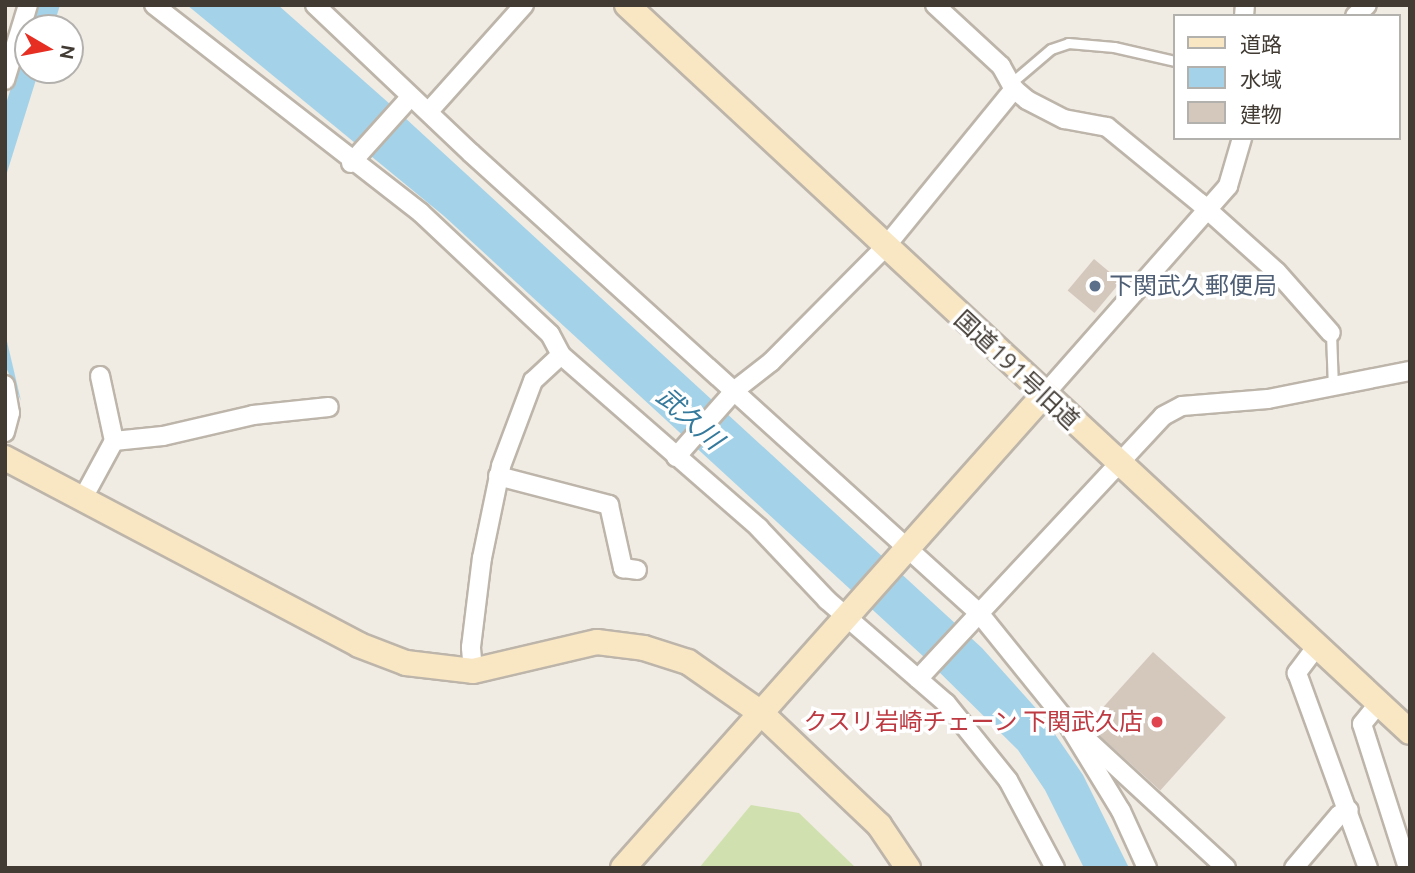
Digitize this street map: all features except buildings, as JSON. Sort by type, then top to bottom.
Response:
[{"type":"street","points":[[5,80],[28,5]]},
{"type":"street","points":[[154,5],[421,213],[550,334],[561,355],[680,453],[850,614],[921,676],[1008,780],[1055,868]]},
{"type":"street","points":[[315,5],[902,554],[976,616],[1066,721],[1226,868]]},
{"type":"street","points":[[429,110],[524,5]]},
{"type":"street","name":"国道191号旧道","points":[[627,5],[1043,396],[1121,464],[1410,732]]},
{"type":"street","points":[[935,5],[1001,66],[1013,86],[1064,118],[1107,127],[1277,272],[1331,333]]},
{"type":"street","points":[[680,453],[732,393],[771,362],[886,246],[1013,86]]},
{"type":"street","points":[[354,161],[406,102]]},
{"type":"street","points":[[623,868],[1227,186],[1241,140]]},
{"type":"street","points":[[473,671],[471,647],[482,558],[498,476],[533,381],[561,355]]},
{"type":"street","points":[[921,676],[1163,416],[1182,406],[1333,388],[1410,371]]},
{"type":"street","points":[[83,498],[114,441],[100,376]]},
{"type":"street","points":[[5,385],[10,413],[5,432]]},
{"type":"street","points":[[114,441],[152,438],[253,415],[328,407]]},
{"type":"street","points":[[5,458],[359,645],[406,663],[473,671],[585,645],[615,643],[688,662],[761,713],[879,825],[908,868]]},
{"type":"street","points":[[498,476],[609,505],[622,568],[637,570]]},
{"type":"street","points":[[1317,646],[1297,673],[1349,810],[1367,868]]},
{"type":"street","points":[[1379,703],[1362,724],[1408,868]]},
{"type":"street","points":[[1066,721],[1121,811],[1147,868]]},
{"type":"street","points":[[1294,868],[1339,815],[1349,810]]},
{"type":"lane","points":[[1013,86],[1051,48],[1068,43],[1114,47],[1174,61]]},
{"type":"lane","points":[[1331,333],[1333,388]]},
{"type":"green space","points":[[751,805],[799,813],[856,868],[699,868]]},
{"type":"water","points":[[37,5],[60,5],[57,14],[34,14]]},
{"type":"water","name":"武久川","points":[[187,5],[278,5],[391,105],[982,648],[1041,714],[1083,775],[1129,868],[1084,868],[1045,790],[1018,750],[924,657],[444,216]]},
{"type":"water","points":[[14,78],[14,84],[35,84],[5,179],[5,107]]},
{"type":"water","points":[[5,333],[21,401],[5,365]]},
{"type":"place","name":"下関武久郵便局","points":[[1095,286]]},
{"type":"place","name":"クスリ岩崎チェーン 下関武久店","points":[[1157,722]]}]
